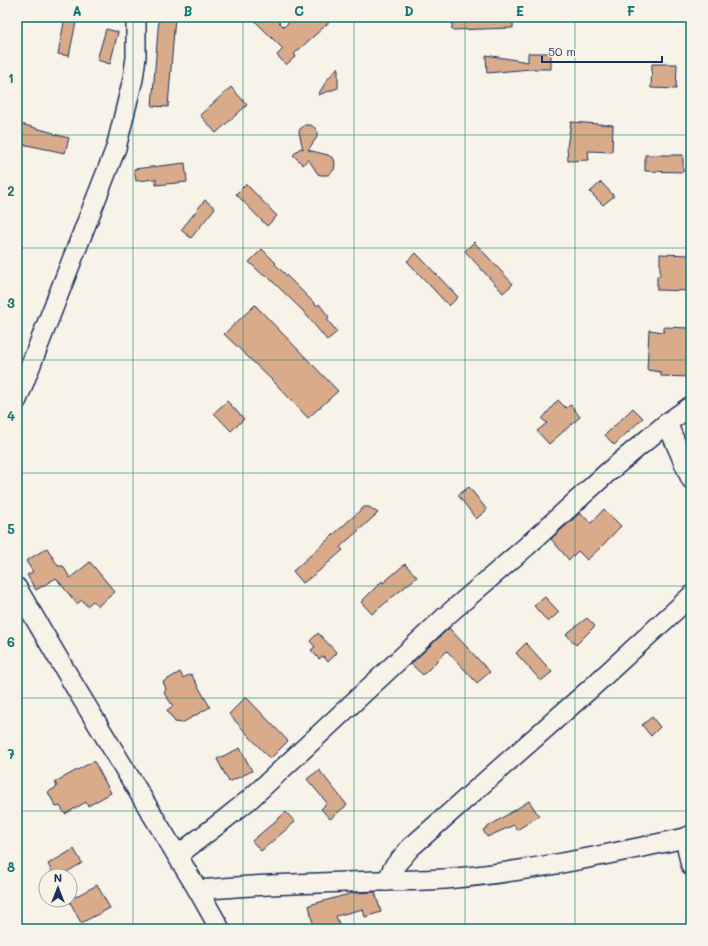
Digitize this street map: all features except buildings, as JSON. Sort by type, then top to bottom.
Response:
[{"type":"street","points":[[17,400],[116,148],[133,79],[136,57],[136,17]]},
{"type":"street","points":[[178,855],[250,799],[446,616],[527,546],[607,473],[667,423],[691,406]]},
{"type":"street","points":[[667,423],[691,479]]},
{"type":"street","points":[[17,588],[135,788],[178,855],[220,929]]},
{"type":"street","points":[[387,881],[393,868],[410,848],[590,689],[691,596]]},
{"type":"street","points":[[198,890],[298,883],[431,880],[455,878],[522,870],[586,859],[688,836],[691,866]]}]
